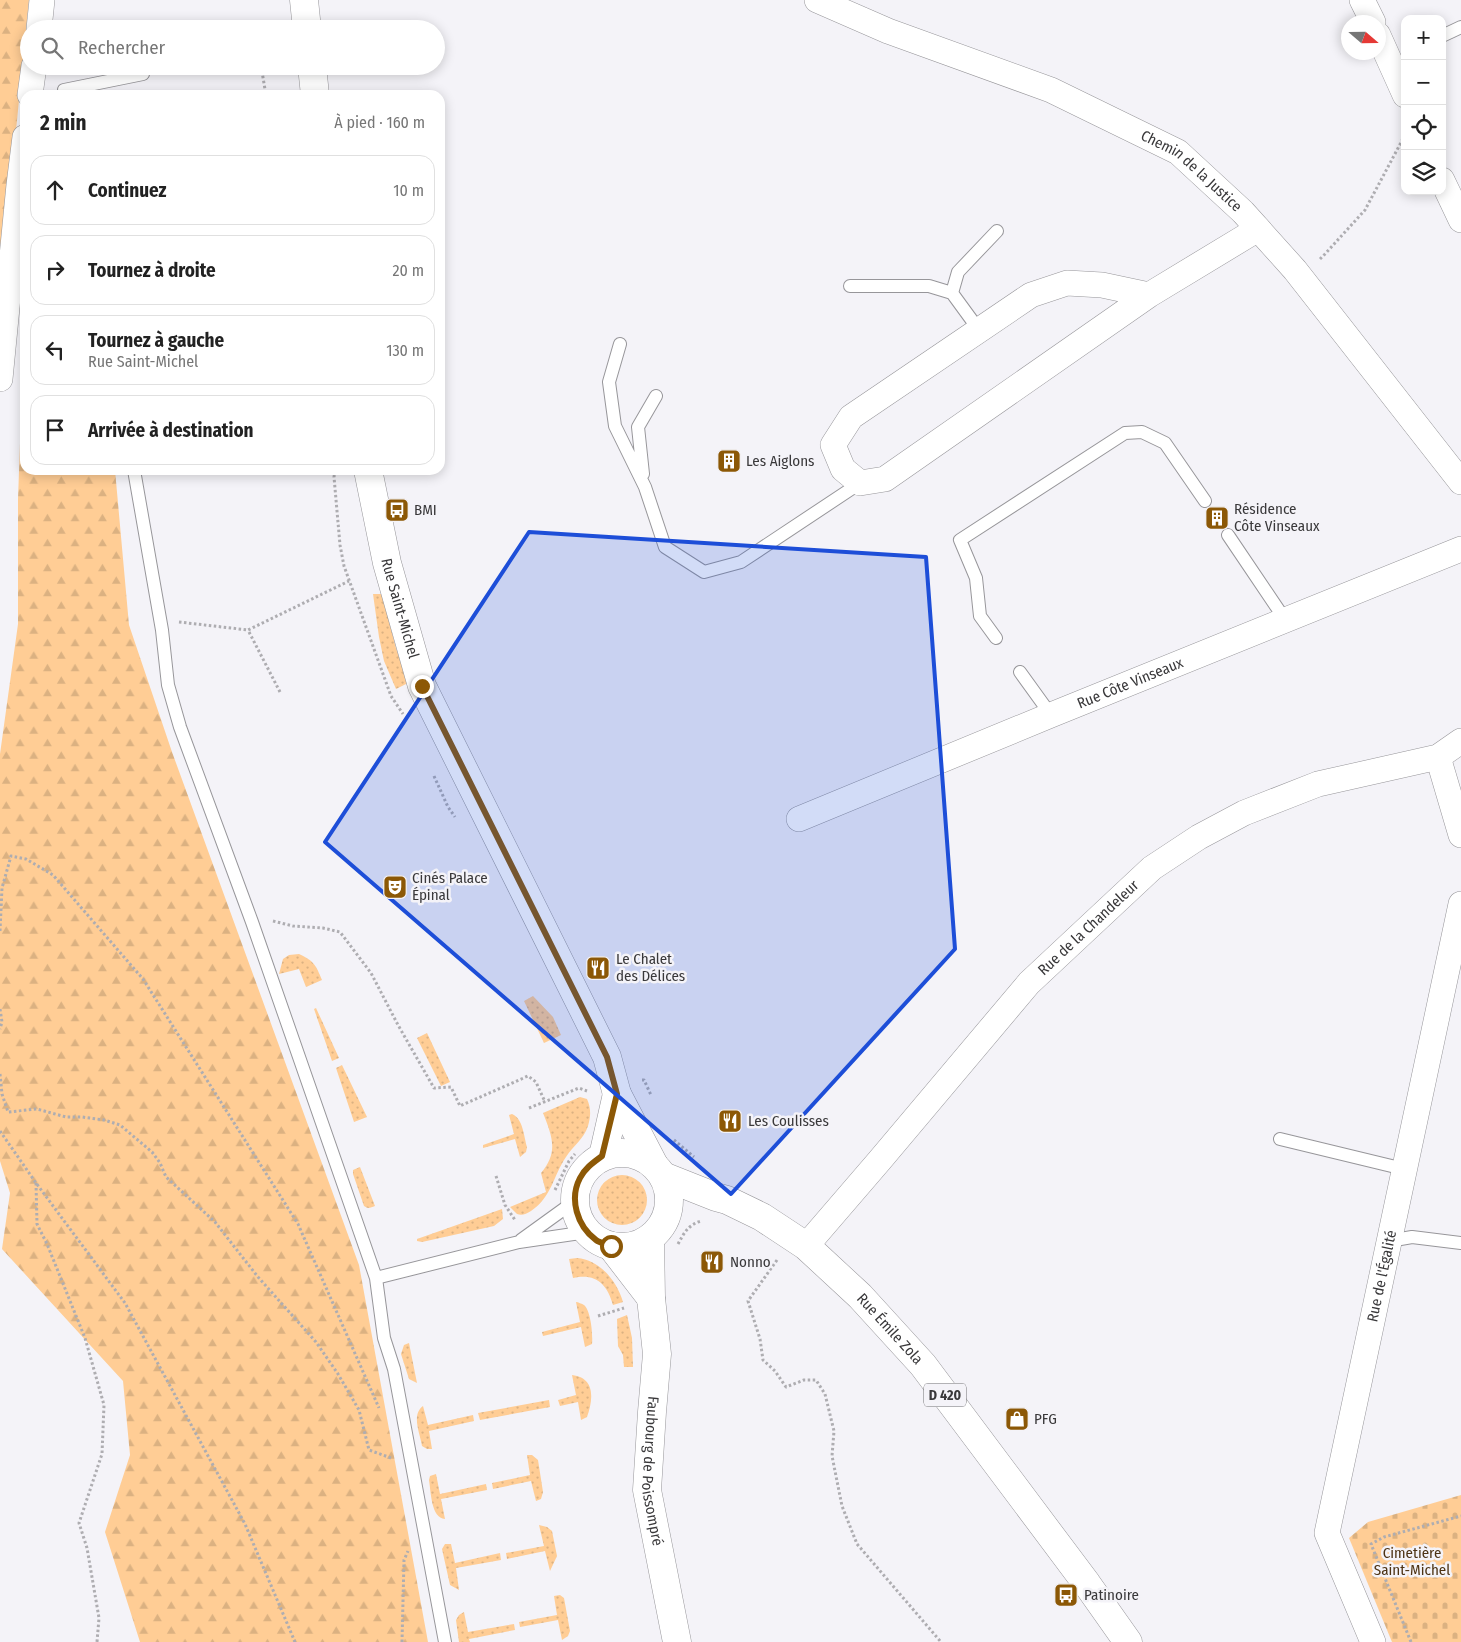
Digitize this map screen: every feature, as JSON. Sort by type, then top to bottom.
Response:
[{"type":"main road","points":[[304,0],[307,20]]},
{"type":"main road","points":[[313,75],[314,90]]},
{"type":"main road","name":"Rue Saint-Michel","points":[[369,475],[387,563],[422,686],[607,1057],[591,1152]]},
{"type":"main road","name":"Rue Saint-Michel","points":[[603,1089],[659,1171]]},
{"type":"main road","points":[[658,1228],[669,1204],[668,1189],[659,1171],[638,1155],[591,1152],[588,1166],[580,1178],[575,1192],[564,1197],[575,1206],[579,1220],[587,1232],[597,1241],[624,1248],[658,1228],[710,1209]]},
{"type":"main road","name":"D 420","points":[[659,1171],[710,1209]]},
{"type":"main road","name":"Rue Émile Zola","points":[[710,1209],[727,1200],[762,1217],[806,1246],[860,1296],[923,1365],[1087,1584],[1128,1642]]},
{"type":"main road","name":"Faubourg de Poissompré","points":[[658,1228],[651,1298],[657,1354],[647,1490],[677,1642]]},
{"type":"main road","points":[[611,1246],[651,1298]]},
{"type":"street","points":[[40,20],[42,0]]},
{"type":"street","name":"Chemin de la Justice","points":[[817,0],[888,31],[1051,90],[1178,152],[1243,212],[1299,275],[1461,482]]},
{"type":"street","points":[[1362,0],[1369,15]]},
{"type":"street","points":[[1386,48],[1394,60],[1401,82]]},
{"type":"street","points":[[31,90],[33,75]]},
{"type":"street","points":[[0,379],[20,177]]},
{"type":"street","points":[[1446,188],[1461,220]]},
{"type":"street","points":[[1149,295],[1102,285],[1067,283],[1031,295],[851,417],[833,445],[843,469],[860,483],[885,480],[1149,295],[1258,229]]},
{"type":"street","name":"Rue Côte Vinseaux","points":[[799,819],[1461,549]]},
{"type":"street","name":"Rue de la Chandeleur","points":[[806,1246],[1029,984],[1152,868],[1200,837],[1244,812],[1318,784],[1438,757],[1461,741]]},
{"type":"street","points":[[1438,757],[1461,835]]},
{"type":"street","name":"Rue de l'Égalité","points":[[1373,1642],[1327,1533],[1461,904]]},
{"type":"lane","points":[[1446,34],[1461,27]]},
{"type":"lane","points":[[64,90],[138,75]]},
{"type":"lane","points":[[952,292],[958,272],[997,231]]},
{"type":"lane","points":[[850,286],[929,286],[952,292],[979,330]]},
{"type":"lane","points":[[620,344],[609,382],[616,426],[643,482],[665,547],[704,572],[741,562],[860,483]]},
{"type":"lane","points":[[643,482],[638,427],[656,396]]},
{"type":"lane","points":[[996,638],[980,616],[976,578],[960,540],[1126,433],[1142,432],[1165,443],[1205,501]]},
{"type":"lane","points":[[135,475],[158,606],[168,685],[180,727],[252,922],[376,1278],[384,1338],[394,1369],[445,1642]]},
{"type":"lane","points":[[1228,535],[1286,621]]},
{"type":"lane","points":[[1020,672],[1051,715]]},
{"type":"lane","points":[[1280,1139],[1404,1169]]},
{"type":"lane","points":[[519,1242],[564,1197]]},
{"type":"lane","points":[[376,1278],[519,1242],[587,1232]]},
{"type":"lane","points":[[1389,1241],[1412,1237],[1461,1243]]},
{"type":"path","points":[[263,75],[265,90]]},
{"type":"path","points":[[1299,275],[1325,254],[1365,210],[1401,142]]},
{"type":"path","points":[[334,475],[340,545],[344,566],[391,696],[407,720]]},
{"type":"path","points":[[177,622],[248,630],[349,581]]},
{"type":"path","points":[[248,630],[280,692]]},
{"type":"path","points":[[432,772],[448,807],[456,819]]},
{"type":"path","points":[[0,931],[2,888],[11,856],[26,859],[53,875],[143,979],[298,1224],[380,1411]]},
{"type":"path","points":[[270,918],[275,922],[293,926],[323,928],[340,932],[371,973],[434,1088],[451,1087],[460,1106],[528,1076],[536,1082],[545,1102]]},
{"type":"path","points":[[0,1009],[2,1022],[0,1029]]},
{"type":"path","points":[[0,1074],[2,1094],[8,1112],[37,1110],[66,1117],[104,1120],[120,1125],[152,1152],[166,1176],[215,1222],[280,1302],[316,1342],[359,1410],[369,1450],[399,1460],[412,1459]]},
{"type":"path","points":[[528,1108],[579,1088],[603,1089],[644,1080],[654,1103]]},
{"type":"path","points":[[0,1131],[125,1303],[245,1524],[295,1642]]},
{"type":"path","points":[[672,1138],[676,1144],[699,1160]]},
{"type":"path","points":[[564,1197],[570,1161],[591,1152]]},
{"type":"path","points":[[496,1176],[505,1205],[515,1221],[519,1242]]},
{"type":"path","points":[[36,1183],[37,1224],[47,1244],[84,1338],[104,1405],[102,1454],[79,1523],[87,1548],[99,1618],[97,1642]]},
{"type":"path","points":[[676,1250],[684,1232],[710,1209]]},
{"type":"path","points":[[515,1221],[522,1218]]},
{"type":"path","points":[[776,1262],[748,1301],[760,1339],[763,1360],[786,1387],[804,1380],[816,1380],[825,1394],[834,1431],[832,1456],[842,1506],[857,1544],[941,1642]]},
{"type":"path","points":[[598,1316],[651,1298]]},
{"type":"path","points":[[1411,1642],[1371,1544],[1384,1537],[1461,1516]]},
{"type":"path","points":[[402,1642],[404,1560],[423,1519]]},
{"type":"highlighted area","points":[[529,532],[926,557],[955,949],[731,1194],[325,842]]},
{"type":"green space","points":[[0,0],[29,0],[27,20],[20,20],[20,75],[22,75],[0,291]]},
{"type":"green space","points":[[20,444],[20,475],[115,475],[129,625],[172,752],[359,1265],[428,1642],[140,1642],[105,1532],[130,1455],[123,1381],[2,1249],[10,1193],[0,1161],[0,754],[18,624]]},
{"type":"green space","points":[[373,594],[382,594],[396,648],[408,683],[396,689],[384,661]]},
{"type":"green space","points":[[299,954],[314,964],[322,980],[306,987],[299,969],[279,974],[283,959],[289,955]]},
{"type":"green space","points":[[533,996],[553,1017],[561,1035],[544,1043],[524,1001]]},
{"type":"green space","points":[[316,1008],[339,1058],[332,1061],[314,1009]]},
{"type":"green space","points":[[427,1033],[450,1082],[441,1086],[417,1038]]},
{"type":"green space","points":[[342,1065],[367,1117],[354,1122],[336,1068]]},
{"type":"green space","points":[[580,1097],[587,1099],[590,1109],[590,1119],[586,1131],[566,1157],[544,1199],[529,1212],[522,1215],[517,1214],[510,1207],[546,1192],[541,1173],[550,1158],[552,1144],[543,1113]]},
{"type":"green space","points":[[512,1114],[519,1119],[521,1124],[527,1147],[526,1152],[520,1157],[515,1139],[483,1148],[483,1145],[514,1134],[509,1115]]},
{"type":"green space","points":[[360,1167],[375,1206],[370,1208],[364,1206],[353,1174],[353,1170]]},
{"type":"green space","points":[[617,1175],[627,1175],[640,1182],[647,1195],[647,1205],[640,1218],[627,1225],[617,1225],[608,1221],[601,1214],[597,1205],[597,1195],[601,1186],[608,1179]]},
{"type":"green space","points":[[502,1209],[503,1219],[494,1226],[422,1242],[417,1241],[417,1239]]},
{"type":"green space","points":[[577,1258],[600,1267],[612,1279],[623,1302],[613,1305],[604,1286],[594,1279],[588,1277],[573,1278],[569,1259]]},
{"type":"green space","points":[[576,1302],[584,1305],[588,1312],[592,1329],[592,1344],[585,1347],[581,1327],[543,1336],[542,1332],[580,1322]]},
{"type":"green space","points":[[627,1315],[632,1338],[633,1367],[624,1367],[623,1355],[618,1346],[617,1319]]},
{"type":"green space","points":[[409,1343],[417,1383],[409,1379],[401,1354],[404,1345]]},
{"type":"green space","points":[[572,1375],[585,1380],[591,1391],[591,1404],[587,1417],[581,1420],[578,1402],[560,1406],[558,1400],[576,1395]]},
{"type":"green space","points":[[549,1400],[550,1407],[480,1420],[478,1413]]},
{"type":"green space","points":[[423,1406],[428,1425],[473,1415],[474,1421],[429,1431],[432,1449],[427,1449],[422,1446],[417,1424],[419,1410]]},
{"type":"green space","points":[[527,1455],[532,1455],[538,1460],[543,1492],[541,1499],[536,1501],[531,1481],[493,1489],[492,1483],[530,1475]]},
{"type":"green space","points":[[436,1474],[440,1494],[486,1484],[487,1490],[441,1499],[445,1519],[440,1518],[432,1504],[429,1480],[430,1476]]},
{"type":"green space","name":"Cimetière Saint-Michel","points":[[1461,1495],[1461,1642],[1392,1642],[1349,1538],[1368,1522]]},
{"type":"green space","points":[[539,1525],[547,1527],[552,1531],[557,1556],[550,1571],[545,1551],[507,1559],[506,1553],[544,1546]]},
{"type":"green space","points":[[445,1544],[451,1544],[455,1563],[500,1553],[501,1560],[456,1568],[459,1590],[450,1585],[442,1549]]},
{"type":"green space","points":[[560,1595],[564,1598],[570,1631],[568,1636],[562,1640],[558,1620],[520,1627],[519,1622],[557,1615],[554,1596]]},
{"type":"green space","points":[[464,1612],[468,1632],[514,1624],[515,1630],[469,1639],[470,1642],[459,1642],[456,1620]]},
{"type":"place","name":"Les Aiglons","points":[[729,461]]},
{"type":"place","name":"BMI","points":[[397,510]]},
{"type":"place","name":"Résidence Côte Vinseaux","points":[[1217,518]]},
{"type":"place","name":"Cinés Palace Épinal","points":[[395,887]]},
{"type":"place","name":"Le Chalet des Délices","points":[[598,968]]},
{"type":"place","name":"Les Coulisses","points":[[730,1121]]},
{"type":"place","name":"Nonno","points":[[712,1262]]},
{"type":"place","name":"PFG","points":[[1017,1419]]},
{"type":"place","name":"Patinoire","points":[[1066,1595]]},
{"type":"route","points":[[422,686],[607,1057],[617,1094],[602,1156],[588,1166],[580,1178],[575,1192],[575,1206],[579,1220],[587,1232],[597,1241],[611,1246]]}]
